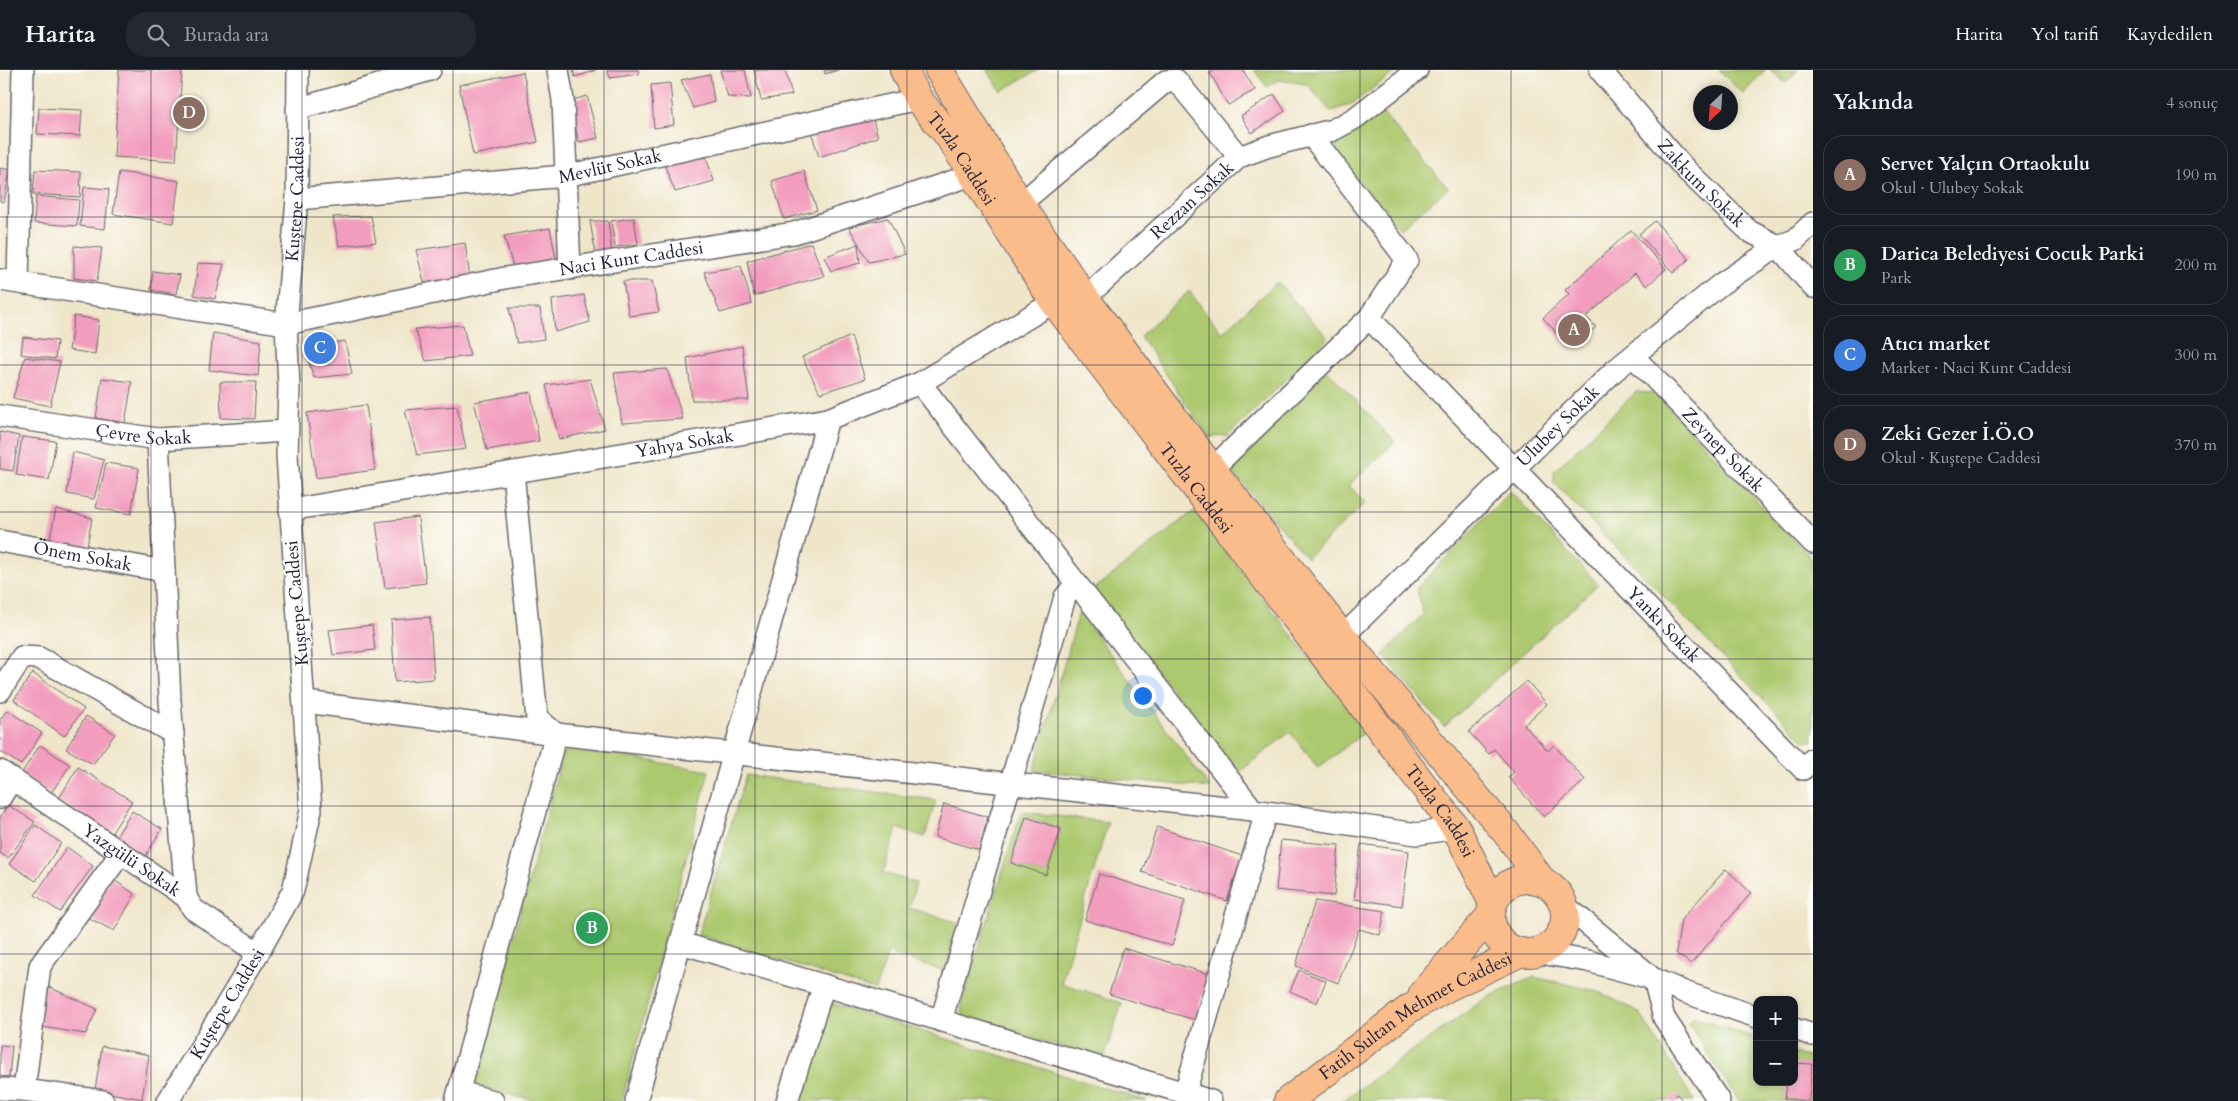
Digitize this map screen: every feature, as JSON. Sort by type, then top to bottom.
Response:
[{"type":"main road","name":"Tuzla Caddesi","points":[[904,70],[918,99],[948,135],[1054,302],[1456,828],[1492,909]]},
{"type":"main road","name":"Tuzla Caddesi","points":[[939,70],[1020,204],[1085,298],[1212,469],[1342,636],[1510,836],[1542,881]]},
{"type":"main road","points":[[1409,1009],[1492,909],[1508,885],[1518,880],[1542,881],[1551,886],[1563,904],[1565,915],[1560,935],[1553,943],[1528,952],[1510,948],[1500,940],[1495,932],[1492,909]]},
{"type":"main road","name":"Fatih Sultan Mehmet Caddesi","points":[[1288,1101],[1409,1009],[1450,986],[1528,952]]},
{"type":"street","points":[[23,70],[9,281],[286,324]]},
{"type":"street","name":"Kuştepe Caddesi","points":[[168,1101],[258,954],[293,891],[311,810],[305,702],[290,510],[289,387],[286,324],[297,199],[296,109],[298,70]]},
{"type":"street","points":[[296,109],[430,70]]},
{"type":"street","points":[[558,70],[563,100],[570,269]]},
{"type":"street","name":"Rezzan Sokak","points":[[1085,298],[1239,158],[1269,146],[1333,130],[1355,118],[1417,70]]},
{"type":"street","name":"Zakkum Sokak","points":[[1600,70],[1686,170],[1749,232],[1778,246],[1813,287]]},
{"type":"street","points":[[1020,204],[1166,81],[1176,80],[1239,158]]},
{"type":"street","name":"Mevlüt Sokak","points":[[297,199],[565,176],[918,99]]},
{"type":"street","points":[[1212,469],[1369,318],[1407,260],[1311,135]]},
{"type":"street","name":"Naci Kunt Caddesi","points":[[286,324],[505,278],[794,233],[972,174]]},
{"type":"street","name":"Ulubey Sokak","points":[[1324,656],[1342,636],[1614,371],[1720,284],[1778,246],[1795,240],[1813,223]]},
{"type":"street","name":"Yahya Sokak","points":[[290,510],[828,419],[920,383],[1054,302]]},
{"type":"street","points":[[1369,318],[1513,469]]},
{"type":"street","name":"Zeynep Sokak","points":[[1633,356],[1813,543]]},
{"type":"street","points":[[920,383],[1076,584],[1260,811]]},
{"type":"street","name":"Çevre Sokak","points":[[0,416],[158,439],[288,431]]},
{"type":"street","points":[[636,1101],[828,419]]},
{"type":"street","points":[[158,439],[173,733],[186,897]]},
{"type":"street","name":"Yankı Sokak","points":[[1513,469],[1803,769],[1813,759]]},
{"type":"street","points":[[513,472],[537,718],[556,734]]},
{"type":"street","name":"Önem Sokak","points":[[0,541],[164,571]]},
{"type":"street","points":[[941,1021],[1012,784],[1065,597],[1076,584]]},
{"type":"street","points":[[0,691],[22,657],[39,658],[173,733]]},
{"type":"street","points":[[305,702],[556,734],[1260,811],[1417,834],[1456,828]]},
{"type":"street","points":[[493,1101],[458,1096],[556,734]]},
{"type":"street","points":[[0,798],[6,775]]},
{"type":"street","name":"Yazgülü Sokak","points":[[6,775],[186,897],[193,908],[258,954]]},
{"type":"street","points":[[1185,1093],[1260,811]]},
{"type":"street","points":[[24,1090],[40,966],[121,853]]},
{"type":"street","name":"Fatih Sultan Mehmet Caddesi","points":[[1563,904],[1654,979]]},
{"type":"street","points":[[681,943],[1211,1101]]},
{"type":"street","name":"Fatih Sultan Mehmet Caddesi","points":[[1528,952],[1588,961],[1654,979],[1684,992],[1753,1015]]},
{"type":"street","points":[[1654,979],[1664,1018],[1719,1101]]},
{"type":"street","points":[[788,1101],[824,985]]},
{"type":"street","points":[[1798,1030],[1813,1035]]},
{"type":"street","points":[[0,1089],[24,1090],[103,1101]]},
{"type":"green space","points":[[987,70],[1038,70],[1001,91]]},
{"type":"green space","points":[[1254,70],[1398,70],[1353,103],[1331,112],[1307,84],[1278,80],[1267,87]]},
{"type":"green space","points":[[1719,70],[1765,70],[1743,94],[1738,89],[1738,85],[1734,85]]},
{"type":"green space","points":[[1770,70],[1798,70],[1786,83]]},
{"type":"green space","points":[[1380,110],[1448,188],[1400,229],[1338,158],[1336,140]]},
{"type":"green space","points":[[1277,282],[1328,338],[1228,436],[1209,437],[1140,336],[1189,291],[1222,333]]},
{"type":"green space","points":[[1327,370],[1395,442],[1349,485],[1365,503],[1307,558],[1232,471],[1234,461]]},
{"type":"green space","points":[[1636,392],[1655,393],[1813,560],[1813,741],[1804,741],[1554,483],[1554,471]]},
{"type":"green space","points":[[1510,491],[1598,584],[1444,727],[1383,655],[1423,614],[1417,588]]},
{"type":"green space","points":[[1194,511],[1367,730],[1318,768],[1290,732],[1238,773],[1093,590]]},
{"type":"green space","points":[[1079,612],[1210,788],[1034,770]]},
{"type":"green space","points":[[565,746],[709,771],[622,1101],[536,1101],[474,1085]]},
{"type":"green space","points":[[746,775],[936,800],[925,837],[897,828],[883,873],[916,883],[909,908],[959,923],[945,971],[888,953],[875,990],[698,935]]},
{"type":"green space","points":[[1021,812],[1108,822],[1061,983],[1122,1003],[1104,1059],[964,1018],[961,1006]],"holes":[[[1026,817],[1061,829],[1046,875],[1011,863]]]},
{"type":"green space","points":[[1534,977],[1597,991],[1639,1012],[1694,1101],[1342,1101],[1486,998]]},
{"type":"green space","points":[[831,1003],[1147,1101],[802,1101]]},
{"type":"green space","points":[[1694,1017],[1753,1038],[1753,1086],[1798,1086],[1798,1054],[1813,1059],[1813,1101],[1739,1101],[1688,1023]]},
{"type":"building","points":[[119,70],[182,70],[176,161],[114,157]]},
{"type":"building","points":[[573,70],[596,70],[575,77]]},
{"type":"building","points":[[607,70],[638,70],[639,74],[610,78]]},
{"type":"building","points":[[720,70],[745,70],[751,98],[728,97]]},
{"type":"building","points":[[754,70],[785,70],[792,95],[761,100]]},
{"type":"building","points":[[824,70],[838,70],[825,74]]},
{"type":"building","points":[[1215,70],[1243,70],[1255,90],[1228,105],[1210,73]]},
{"type":"building","points":[[523,72],[538,142],[473,155],[459,85]]},
{"type":"building","points":[[710,74],[714,102],[693,108],[681,80]]},
{"type":"building","points":[[670,83],[674,125],[654,128],[651,85]]},
{"type":"building","points":[[1274,94],[1285,111],[1252,133],[1241,116]]},
{"type":"building","points":[[587,96],[598,138],[579,142],[569,101]]},
{"type":"building","points":[[39,108],[82,110],[80,136],[37,134]]},
{"type":"building","points":[[871,113],[878,137],[819,157],[810,128]]},
{"type":"building","points":[[704,151],[714,181],[675,192],[663,161]]},
{"type":"building","points":[[0,168],[10,170],[4,202],[0,201]]},
{"type":"building","points":[[35,170],[81,172],[80,197],[33,194]]},
{"type":"building","points":[[804,171],[817,210],[784,219],[772,181]]},
{"type":"building","points":[[119,172],[179,181],[173,223],[113,214]]},
{"type":"building","points":[[84,187],[109,189],[105,229],[80,226]]},
{"type":"building","points":[[36,196],[79,200],[77,226],[34,223]]},
{"type":"building","points":[[371,216],[376,242],[339,246],[333,217]]},
{"type":"building","points":[[634,218],[638,244],[615,247],[611,221]]},
{"type":"building","points":[[888,218],[905,254],[869,262],[849,227]]},
{"type":"building","points":[[590,221],[608,221],[612,253],[596,255]]},
{"type":"building","points":[[1655,221],[1689,259],[1673,273],[1639,234]]},
{"type":"building","points":[[550,228],[556,259],[513,267],[504,236]]},
{"type":"building","points":[[1631,230],[1666,269],[1647,286],[1635,273],[1586,317],[1596,327],[1571,349],[1543,318],[1569,294],[1565,290]]},
{"type":"building","points":[[465,243],[470,278],[425,285],[416,250]]},
{"type":"building","points":[[811,243],[824,276],[754,296],[747,261]]},
{"type":"building","points":[[858,244],[860,263],[831,271],[824,257]]},
{"type":"building","points":[[74,246],[102,248],[97,281],[74,278]]},
{"type":"building","points":[[198,263],[224,264],[215,299],[194,295]]},
{"type":"building","points":[[741,266],[752,304],[720,313],[704,272]]},
{"type":"building","points":[[153,271],[180,275],[176,294],[151,290]]},
{"type":"building","points":[[623,281],[652,281],[659,312],[629,316]]},
{"type":"building","points":[[584,295],[590,322],[555,332],[552,300]]},
{"type":"building","points":[[509,308],[540,308],[544,339],[517,343]]},
{"type":"building","points":[[74,316],[99,320],[95,354],[69,350]]},
{"type":"building","points":[[463,325],[470,356],[426,361],[415,329]]},
{"type":"building","points":[[213,333],[261,341],[258,376],[209,370]]},
{"type":"building","points":[[851,336],[865,379],[820,393],[802,357]]},
{"type":"building","points":[[23,337],[57,341],[55,359],[21,354]]},
{"type":"building","points":[[345,341],[352,374],[314,378],[304,348]]},
{"type":"building","points":[[742,346],[749,400],[692,400],[687,358]]},
{"type":"building","points":[[25,357],[60,362],[50,406],[13,398]]},
{"type":"building","points":[[667,369],[683,419],[622,423],[614,373]]},
{"type":"building","points":[[102,378],[132,382],[125,423],[96,418]]},
{"type":"building","points":[[590,379],[605,429],[559,439],[546,385]]},
{"type":"building","points":[[220,382],[256,382],[254,419],[221,418]]},
{"type":"building","points":[[531,392],[539,441],[487,450],[474,402]]},
{"type":"building","points":[[366,405],[375,470],[316,478],[307,413]]},
{"type":"building","points":[[457,406],[466,449],[417,455],[405,410]]},
{"type":"building","points":[[0,432],[19,436],[13,471],[0,469]]},
{"type":"building","points":[[22,437],[56,441],[49,480],[16,475]]},
{"type":"building","points":[[73,452],[104,460],[94,499],[67,494]]},
{"type":"building","points":[[106,463],[139,468],[131,514],[96,508]]},
{"type":"building","points":[[56,509],[92,518],[86,552],[49,543]]},
{"type":"building","points":[[418,517],[426,583],[385,588],[376,522]]},
{"type":"building","points":[[430,617],[434,679],[395,682],[391,620]]},
{"type":"building","points":[[372,625],[375,650],[333,655],[329,630]]},
{"type":"building","points":[[33,673],[84,709],[64,736],[14,700]]},
{"type":"building","points":[[1527,681],[1547,704],[1524,725],[1548,751],[1554,745],[1585,780],[1544,817],[1508,777],[1514,772],[1494,749],[1489,754],[1469,732]]},
{"type":"building","points":[[7,710],[42,733],[21,765],[0,751],[0,720]]},
{"type":"building","points":[[86,716],[115,734],[93,764],[66,749]]},
{"type":"building","points":[[40,745],[70,765],[51,793],[21,774]]},
{"type":"building","points":[[78,767],[132,801],[111,834],[58,800]]},
{"type":"building","points":[[944,804],[988,817],[979,850],[935,837]]},
{"type":"building","points":[[8,805],[35,822],[8,858],[0,853],[0,817]]},
{"type":"building","points":[[132,811],[162,829],[143,860],[113,842]]},
{"type":"building","points":[[1026,817],[1061,829],[1046,875],[1011,863]]},
{"type":"building","points":[[35,825],[61,843],[36,881],[9,864]]},
{"type":"building","points":[[1157,827],[1242,856],[1227,901],[1142,872]]},
{"type":"building","points":[[1281,840],[1339,845],[1334,896],[1276,890]]},
{"type":"building","points":[[1361,844],[1409,851],[1402,906],[1354,899]]},
{"type":"building","points":[[67,847],[93,866],[60,912],[35,895]]},
{"type":"building","points":[[1726,869],[1751,893],[1691,964],[1676,953],[1681,920]]},
{"type":"building","points":[[1099,874],[1185,900],[1172,946],[1085,920]]},
{"type":"building","points":[[111,878],[135,894],[114,931],[87,917]]},
{"type":"building","points":[[1315,901],[1385,911],[1380,935],[1359,929],[1338,983],[1296,966]]},
{"type":"building","points":[[1123,948],[1209,974],[1195,1020],[1109,994]]},
{"type":"building","points":[[1299,970],[1326,981],[1317,1003],[1290,991]]},
{"type":"building","points":[[38,982],[97,1009],[86,1034],[42,1027]]},
{"type":"building","points":[[0,1045],[12,1046],[9,1077],[0,1076]]},
{"type":"building","points":[[102,1046],[149,1055],[142,1099],[95,1090]]},
{"type":"building","points":[[1798,1063],[1812,1064],[1809,1101],[1785,1099],[1787,1086],[1798,1086]]},
{"type":"building","points":[[1677,1094],[1683,1101],[1667,1101]]},
{"type":"place","name":"Zeki Gezer İ.Ö.O","points":[[189,113]]},
{"type":"place","name":"Servet Yalçın Ortaokulu","points":[[1574,330]]},
{"type":"place","name":"Atıcı market","points":[[320,348]]},
{"type":"place","name":"Darica Belediyesi Cocuk Parki","points":[[592,928]]}]
